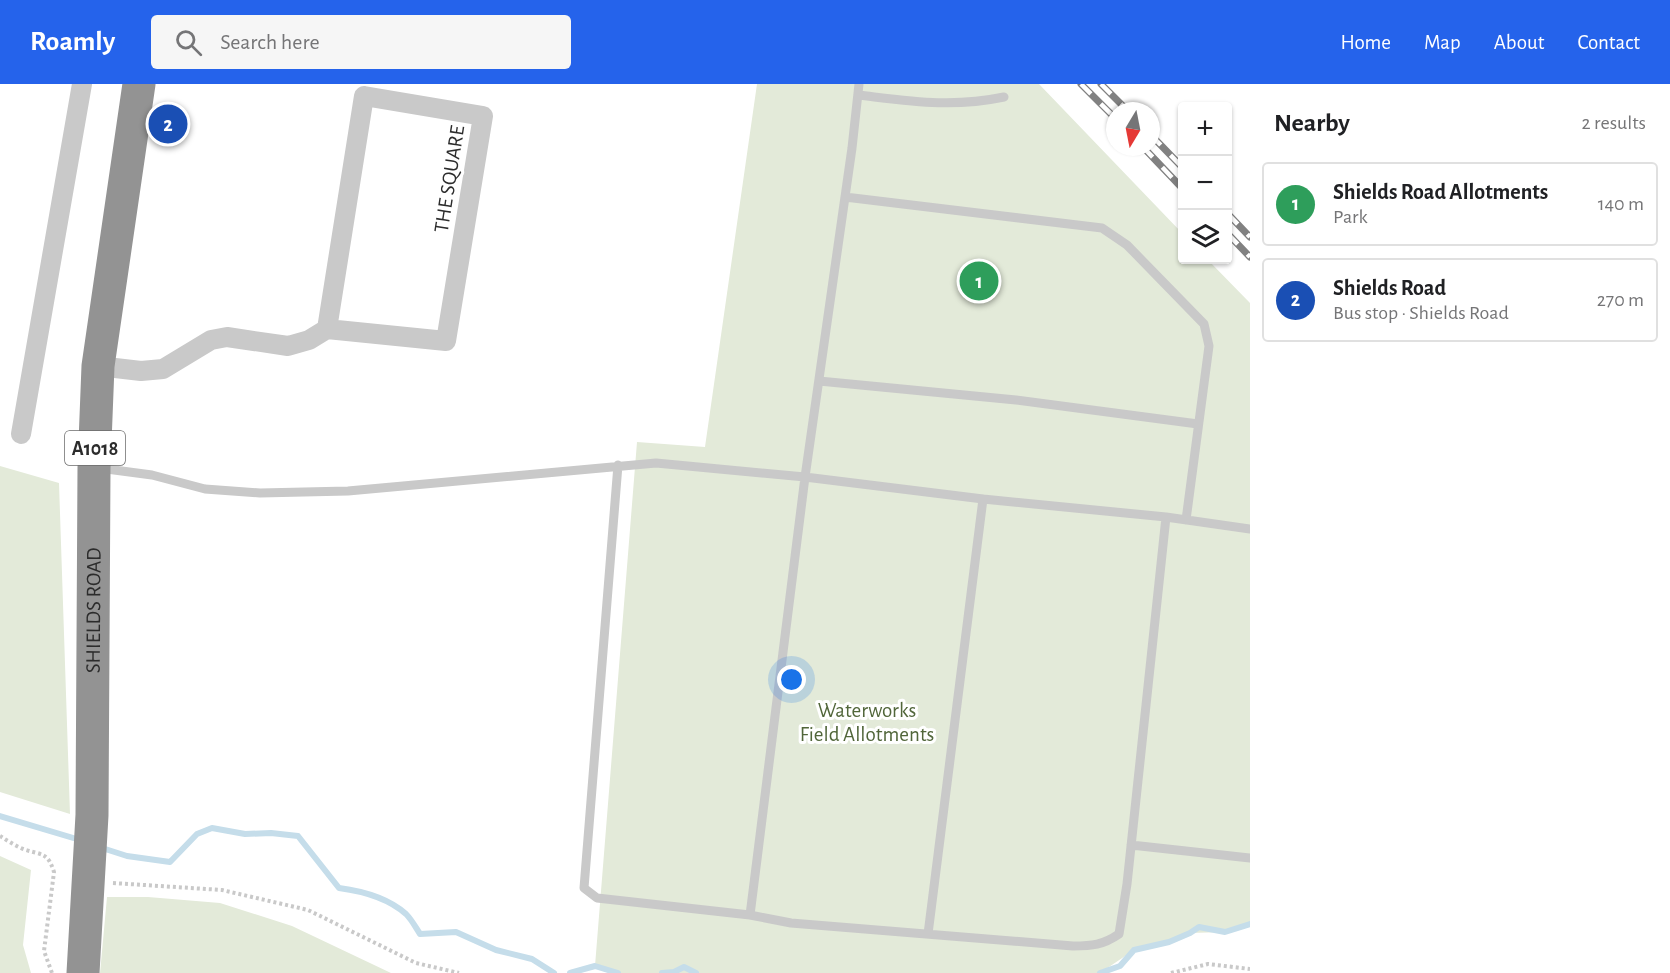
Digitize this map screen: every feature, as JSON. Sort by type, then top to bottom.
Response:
[{"type":"highway","name":"SHIELDS ROAD","points":[[83,973],[92,815],[94,468],[98,366],[139,84]]},
{"type":"street","points":[[21,434],[82,84]]},
{"type":"street","name":"THE SQUARE","points":[[364,96],[483,117],[446,341],[327,328],[364,96]]},
{"type":"street","points":[[98,366],[141,371],[163,369],[211,340],[227,337],[288,346],[309,340],[327,328]]},
{"type":"lane","points":[[750,915],[805,477],[859,84]]},
{"type":"lane","points":[[858,95],[938,104],[979,103],[1004,98]]},
{"type":"lane","points":[[845,196],[1102,228],[1127,245],[1204,324],[1209,346],[1186,520]]},
{"type":"lane","points":[[819,381],[1016,400],[1198,424]]},
{"type":"lane","points":[[94,468],[152,475],[205,489],[260,493],[348,491],[656,463],[1166,517],[1250,529]]},
{"type":"lane","points":[[618,465],[584,888],[597,898],[750,915],[791,923],[1054,945],[1096,946],[1107,943],[1119,934],[1131,845],[1166,517]]},
{"type":"lane","points":[[928,933],[982,499]]},
{"type":"lane","points":[[1131,845],[1250,858]]},
{"type":"path","points":[[0,836],[24,849],[42,853],[50,860],[54,872],[44,951],[52,973]]},
{"type":"path","points":[[90,872],[222,890],[308,910],[416,963],[459,973]]},
{"type":"path","points":[[1171,973],[1208,964],[1250,969]]},
{"type":"green space","name":"Waterworks Field Allotments","points":[[757,84],[1039,84],[1178,229],[1178,264],[1212,264],[1250,303],[1250,925],[1225,932],[1190,933],[1169,942],[1134,950],[1100,973],[618,973],[595,966],[637,442],[705,447]]},
{"type":"green space","points":[[0,466],[59,483],[70,814],[0,792]]},
{"type":"green space","points":[[0,856],[31,870],[23,945],[31,973],[0,973]]},
{"type":"green space","points":[[107,897],[148,897],[220,903],[292,926],[391,973],[100,973]]},
{"type":"waterway","points":[[0,816],[80,840]]},
{"type":"waterway","points":[[99,847],[127,856],[170,862],[197,834],[212,828],[245,834],[271,833],[298,836],[339,888],[366,893],[399,908],[412,921],[420,934],[456,932],[496,950],[532,959],[554,973]]},
{"type":"waterway","points":[[1100,973],[1120,966],[1134,950],[1169,942],[1199,927],[1225,932],[1250,924]]},
{"type":"waterway","points":[[570,973],[595,966],[618,973]]},
{"type":"waterway","points":[[662,973],[674,972],[684,967],[696,973]]},
{"type":"railway","points":[[1081,84],[1106,109]]},
{"type":"railway","points":[[1101,84],[1119,102]]},
{"type":"railway","points":[[1160,144],[1178,163]]},
{"type":"railway","points":[[1152,156],[1178,184]]},
{"type":"railway","points":[[1232,218],[1250,237]]},
{"type":"railway","points":[[1232,238],[1250,257]]},
{"type":"place","name":"Shields Road","points":[[168,124]]},
{"type":"place","name":"Shields Road Allotments","points":[[979,281]]}]
